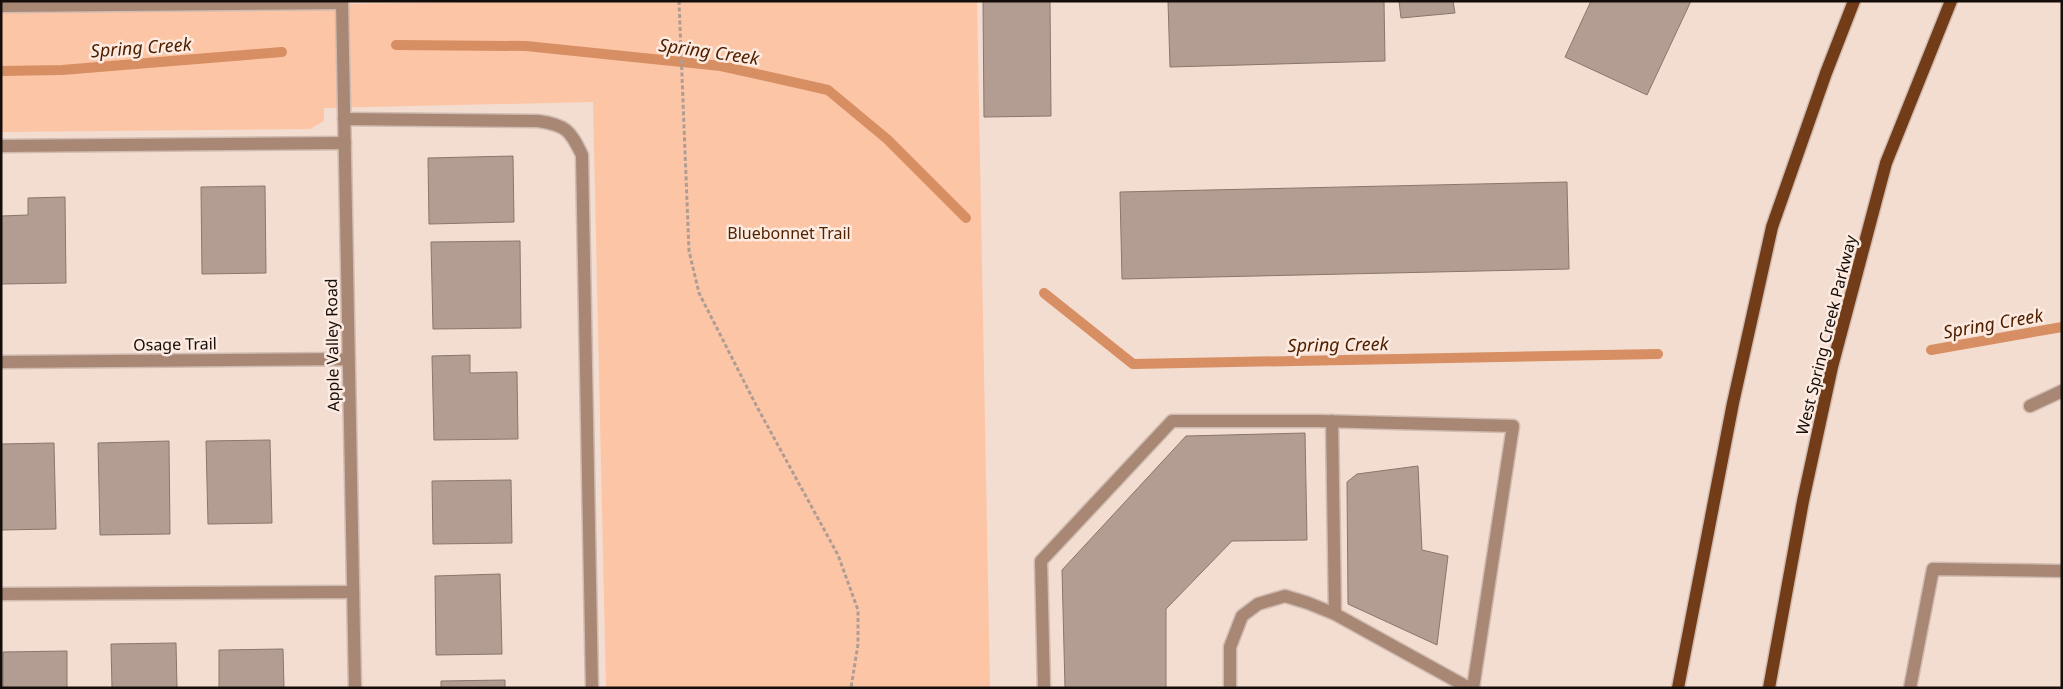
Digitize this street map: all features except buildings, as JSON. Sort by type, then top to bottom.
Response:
[{"type":"main road","points":[[1678,688],[1731,412],[1772,227],[1826,73],[1854,1]]},
{"type":"main road","name":"West Spring Creek Parkway","points":[[1769,688],[1804,501],[1832,367],[1886,163],[1951,1]]},
{"type":"street","points":[[1,6],[342,2]]},
{"type":"street","name":"Apple Valley Road","points":[[342,2],[355,688]]},
{"type":"street","points":[[344,119],[528,121],[560,124],[574,138],[582,156],[592,688]]},
{"type":"street","points":[[1,146],[345,143]]},
{"type":"street","name":"Osage Trail","points":[[1,362],[349,359]]},
{"type":"street","points":[[2030,406],[2062,391]]},
{"type":"street","points":[[1044,688],[1041,561],[1172,421],[1513,426],[1474,688]]},
{"type":"street","points":[[1332,422],[1335,614]]},
{"type":"street","points":[[1910,688],[1933,569],[2062,571]]},
{"type":"street","points":[[1,594],[353,592]]},
{"type":"street","points":[[1230,688],[1230,647],[1242,616],[1258,604],[1285,596],[1335,614],[1469,688]]},
{"type":"path","points":[[679,1],[688,251],[699,293],[756,405],[838,555],[858,610],[858,644],[851,688]]},
{"type":"green space","name":"Bluebonnet Trail","points":[[568,1],[977,1],[990,688],[606,688],[593,102],[324,108],[324,121],[310,129],[1,132],[1,8]]},
{"type":"waterway","name":"Spring Creek","points":[[396,45],[526,46],[721,66],[828,90],[887,139],[966,218]]},
{"type":"waterway","name":"Spring Creek","points":[[1,71],[62,70],[282,52]]},
{"type":"waterway","name":"Spring Creek","points":[[1044,293],[1133,364],[1658,354]]},
{"type":"waterway","name":"Spring Creek","points":[[1931,350],[2062,327]]}]
